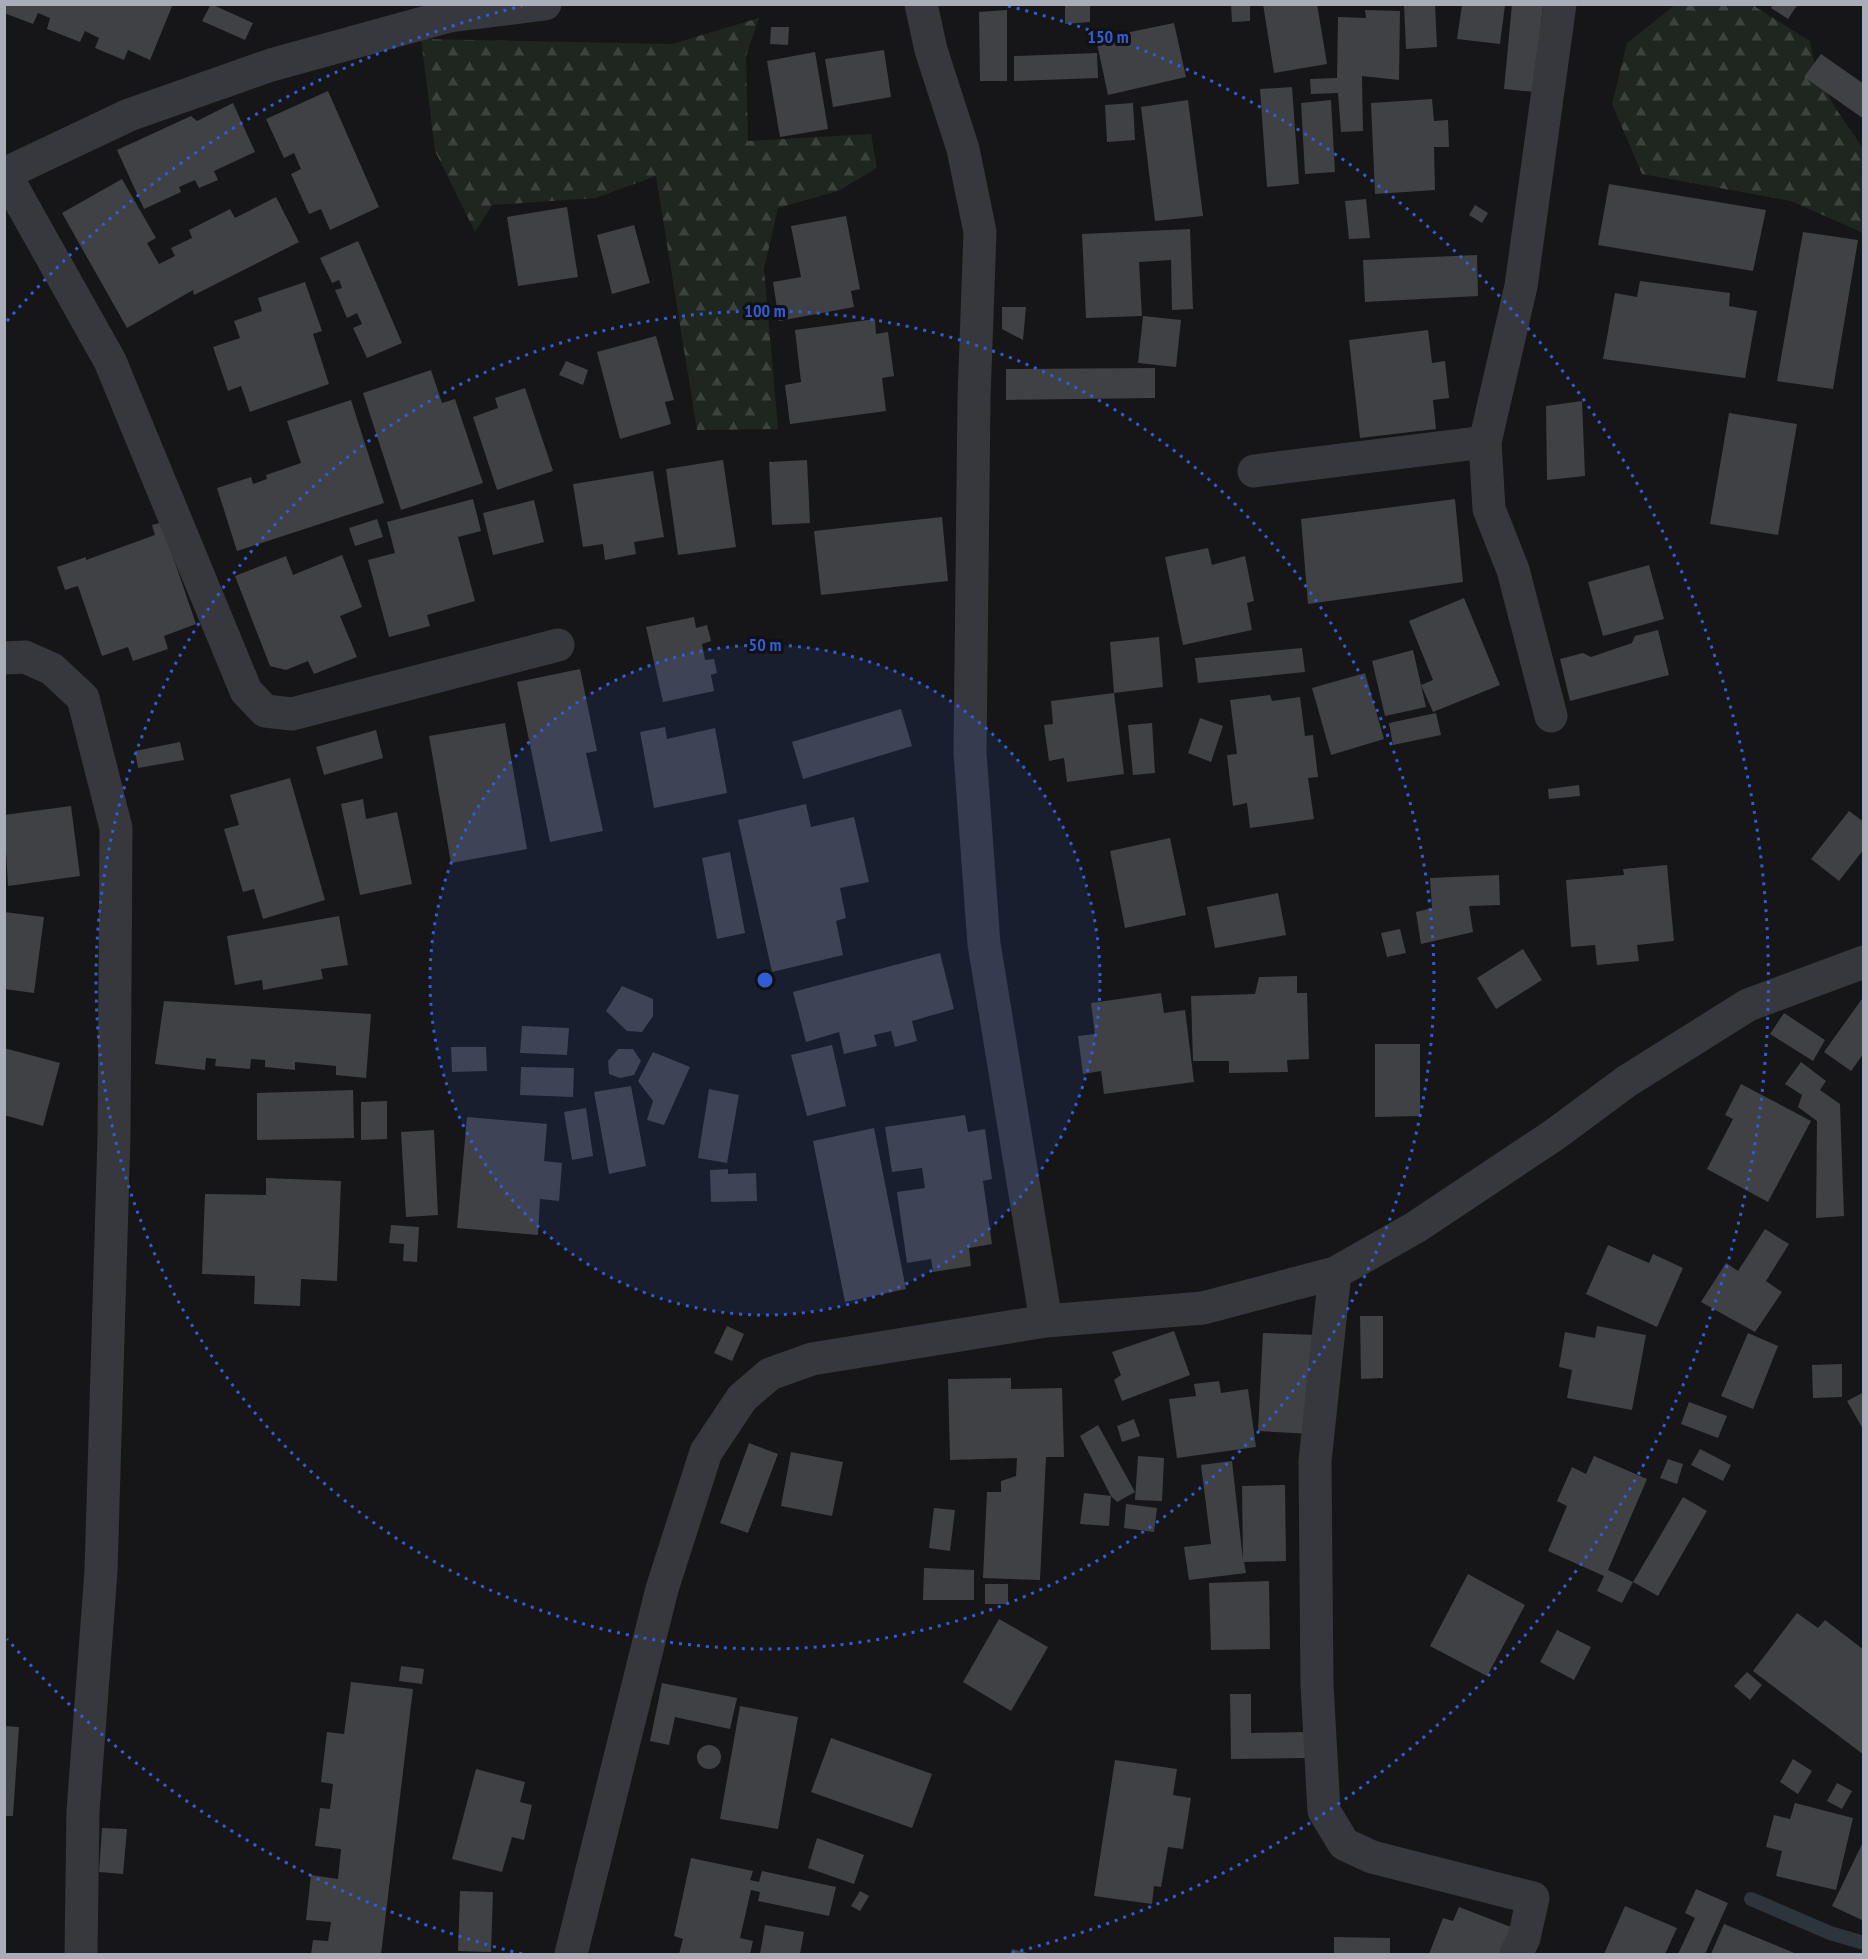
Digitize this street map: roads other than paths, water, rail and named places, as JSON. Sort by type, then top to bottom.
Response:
[{"type":"street","points":[[545,4],[449,16],[271,65],[129,115],[5,174],[110,361],[246,691],[265,711],[292,714],[558,645]]},
{"type":"street","points":[[921,4],[931,50],[963,149],[980,232],[974,398],[970,753],[984,944],[1046,1321]]},
{"type":"street","points":[[1551,716],[1513,570],[1489,509],[1485,442],[1521,286],[1560,4]]},
{"type":"street","points":[[1254,471],[1485,442]]},
{"type":"street","points":[[4,658],[25,657],[52,669],[83,698],[116,828],[114,1137],[102,1524],[83,1811],[81,1954]]},
{"type":"street","points":[[571,1954],[662,1589],[705,1452],[741,1398],[770,1374],[812,1359],[1046,1321],[1203,1308],[1335,1273],[1416,1227],[1554,1136],[1627,1081],[1748,1005],[1863,962]]},
{"type":"street","points":[[1335,1273],[1315,1461],[1317,1685],[1324,1811],[1344,1844],[1372,1857],[1533,1898],[1524,1938],[1516,1954]]},
{"type":"waterway","points":[[1751,1899],[1830,1933],[1864,1943]]}]
